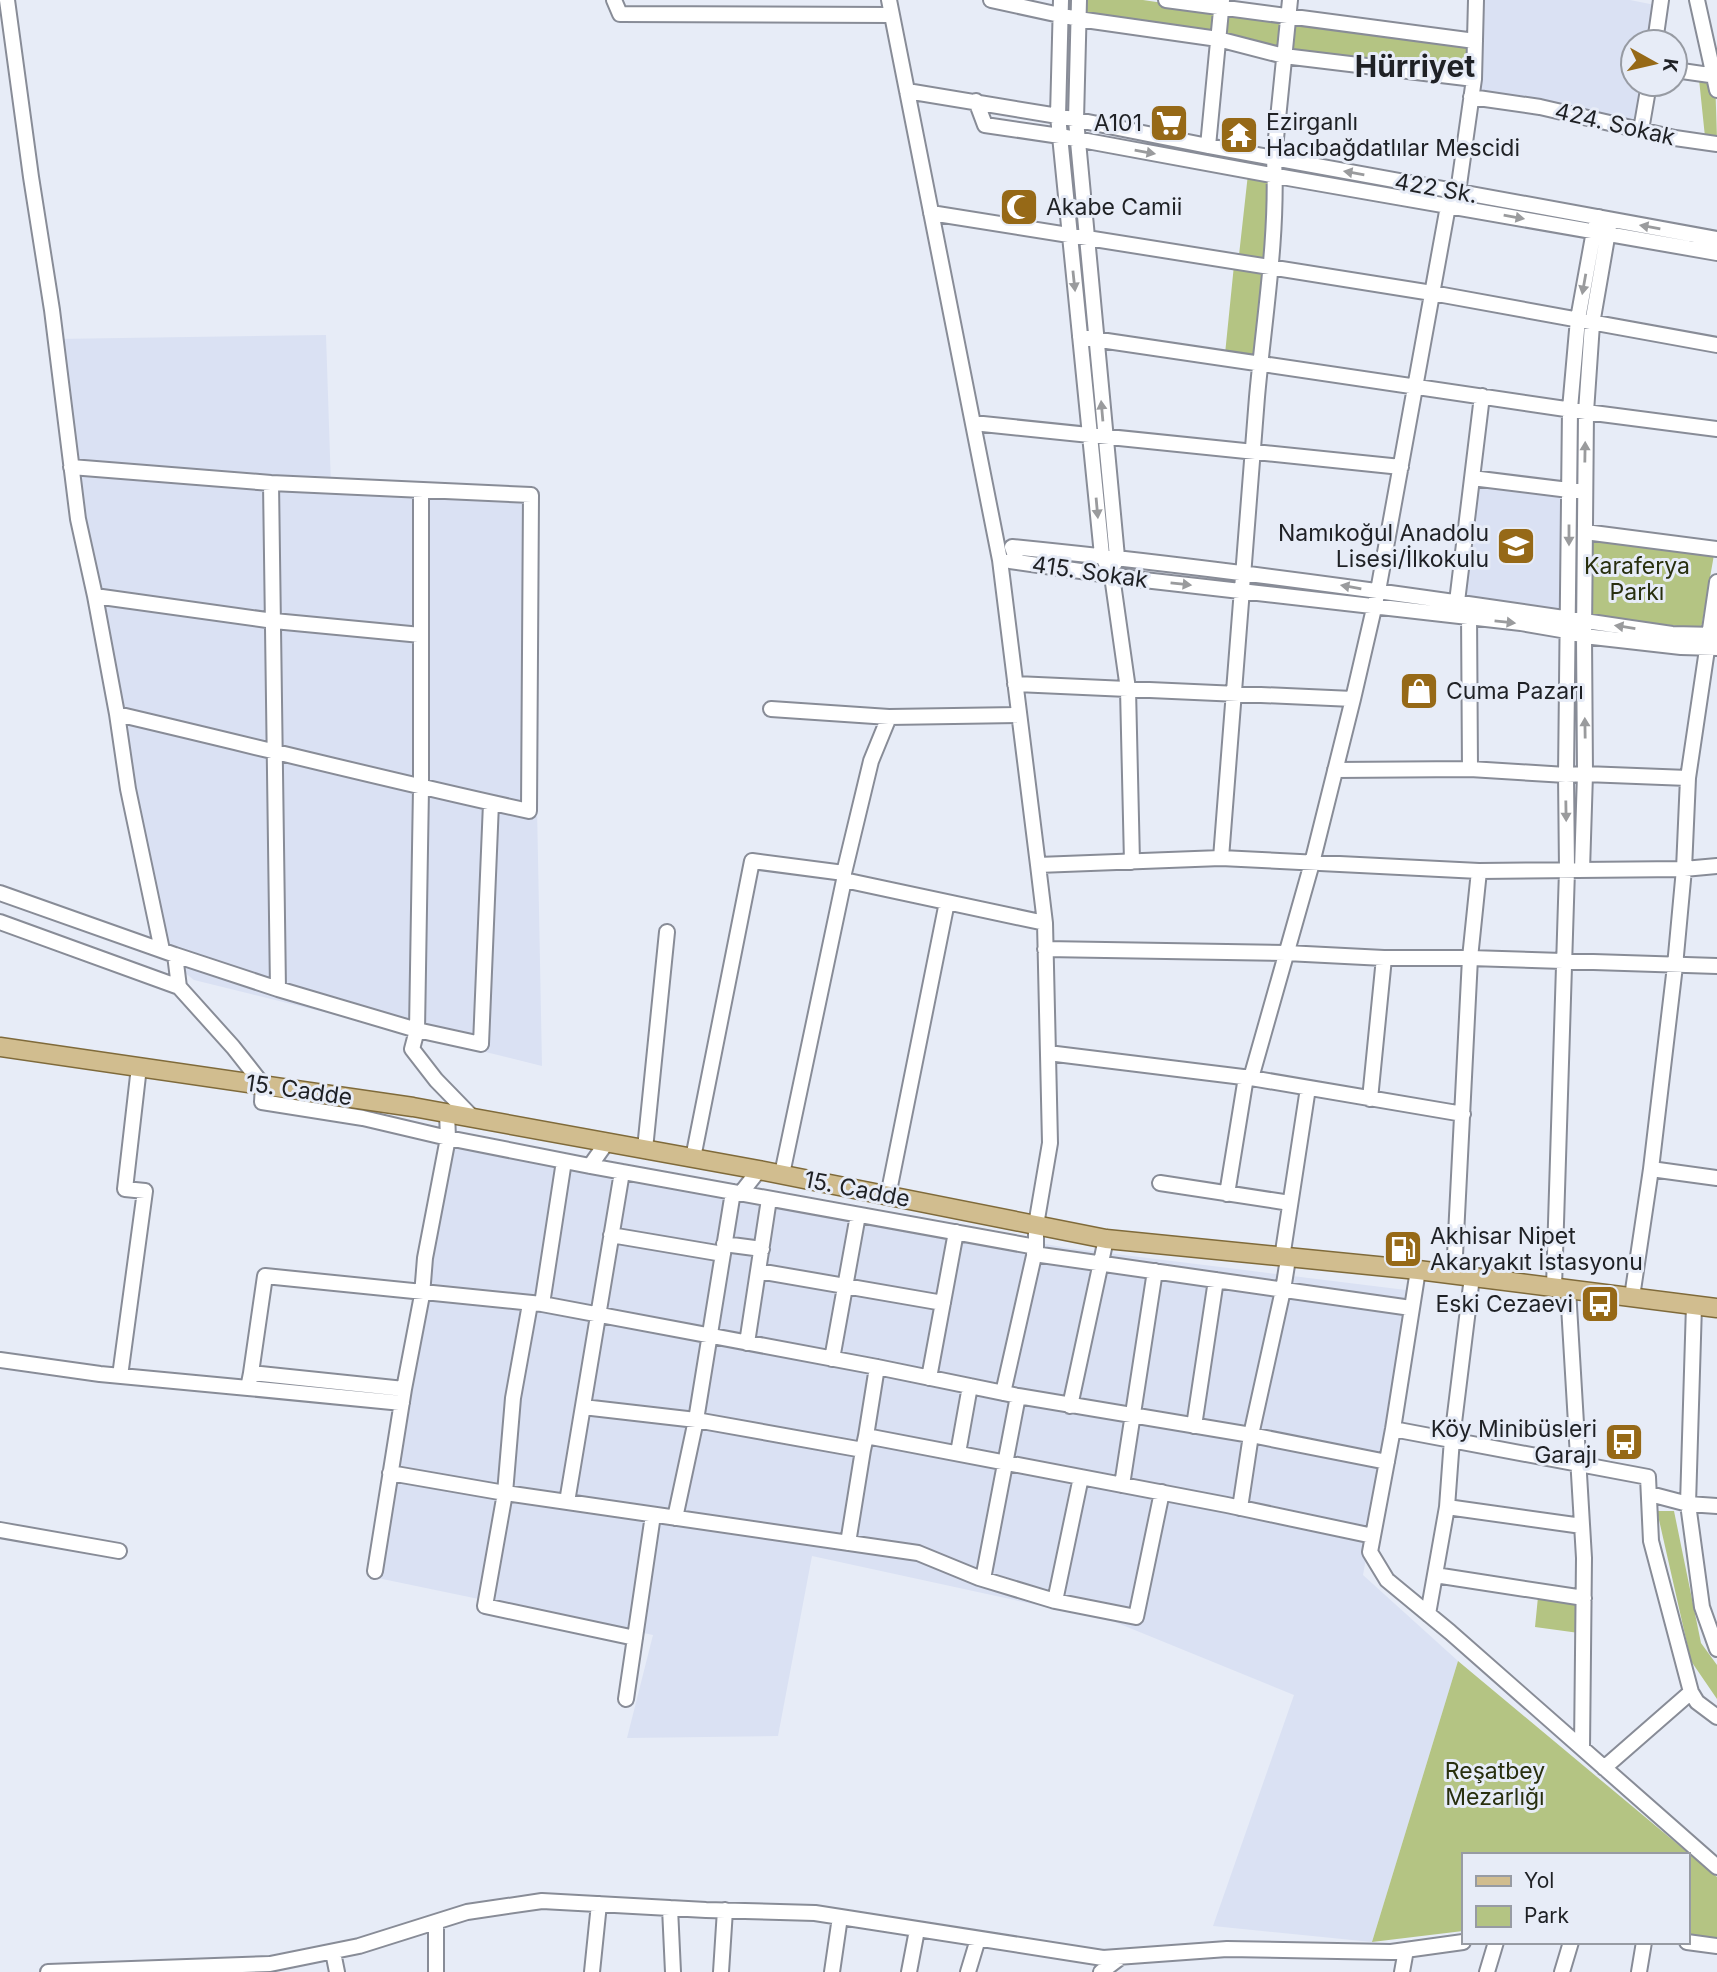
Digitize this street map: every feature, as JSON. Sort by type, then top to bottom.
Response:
[{"type":"main road","name":"15. Cadde","points":[[0,1047],[472,1117],[782,1174],[1106,1240],[1418,1270],[1717,1308]]},
{"type":"street","points":[[7,0],[52,310],[78,519],[117,714],[128,789],[179,987],[263,1085],[261,1102],[363,1118],[590,1166],[956,1232],[1099,1264],[1411,1308]]},
{"type":"street","points":[[614,0],[620,14],[892,15]]},
{"type":"street","points":[[889,0],[1000,560],[1045,923],[1050,1143],[1011,1395],[1006,1462],[983,1579]]},
{"type":"street","points":[[990,0],[1060,7],[1078,19],[1218,39],[1284,55],[1474,79]]},
{"type":"street","points":[[1079,0],[1076,120],[1096,340],[1101,555],[1112,576],[1128,689],[1132,862]]},
{"type":"street","points":[[1167,0],[1221,4],[1288,16],[1475,41]]},
{"type":"street","points":[[1221,858],[1270,266],[1273,158],[1290,0]]},
{"type":"street","points":[[1227,1194],[1249,1077],[1312,863],[1376,598],[1448,206],[1458,192],[1474,79],[1476,0]]},
{"type":"street","points":[[1656,28],[1658,0]]},
{"type":"street","points":[[1689,71],[1715,74],[1697,0]]},
{"type":"street","points":[[1208,146],[1221,4]]},
{"type":"street","points":[[1060,7],[1058,116],[1080,337],[1117,556],[1112,576]]},
{"type":"street","name":"422 Sk.","points":[[907,91],[1058,116],[1458,192],[1717,253]]},
{"type":"street","name":"424. Sokak","points":[[1471,97],[1540,107],[1675,138],[1717,144]]},
{"type":"street","points":[[1640,130],[1646,98]]},
{"type":"street","name":"422 Sk.","points":[[976,102],[985,125],[1448,206],[1717,239]]},
{"type":"street","points":[[931,214],[1433,293],[1717,345]]},
{"type":"street","points":[[1582,1748],[1582,1526],[1561,1288],[1570,409],[1603,225]]},
{"type":"street","points":[[1583,870],[1585,322]]},
{"type":"street","points":[[1080,337],[1717,429]]},
{"type":"street","points":[[1470,769],[1462,610],[1472,478],[1482,396]]},
{"type":"street","points":[[973,423],[1401,467]]},
{"type":"street","points":[[71,467],[271,483],[531,495],[529,811],[421,788],[117,714]]},
{"type":"street","points":[[1472,478],[1585,491]]},
{"type":"street","points":[[271,483],[278,989]]},
{"type":"street","points":[[421,491],[421,788],[417,1030],[412,1049],[436,1080],[472,1117]]},
{"type":"street","points":[[1585,532],[1717,549]]},
{"type":"street","name":"415. Sokak","points":[[1376,598],[1241,591],[1112,576],[1017,561],[1012,547],[1117,556],[1243,573],[1376,598],[1584,628],[1672,634],[1713,642]]},
{"type":"street","points":[[1000,560],[1017,561]]},
{"type":"street","points":[[1632,1297],[1651,1169],[1675,965],[1684,869],[1688,778],[1713,642],[1717,582]]},
{"type":"street","points":[[95,596],[274,621],[421,635]]},
{"type":"street","points":[[1015,684],[1353,699]]},
{"type":"street","points":[[771,709],[890,717],[1019,715]]},
{"type":"street","points":[[782,1174],[871,761],[890,717]]},
{"type":"street","points":[[1335,770],[1470,769],[1688,778]]},
{"type":"street","points":[[0,893],[278,989],[417,1030],[481,1044],[491,803]]},
{"type":"street","points":[[1038,865],[1221,858],[1479,871],[1684,869],[1717,866]]},
{"type":"street","points":[[693,1157],[752,861],[844,877],[1045,923]]},
{"type":"street","points":[[1428,1614],[1447,1507],[1452,1440],[1463,1276],[1463,1114],[1470,958],[1479,871]]},
{"type":"street","points":[[888,1196],[947,902]]},
{"type":"street","points":[[0,922],[179,987]]},
{"type":"street","points":[[645,1149],[667,932]]},
{"type":"street","points":[[1045,949],[1717,966]]},
{"type":"street","points":[[1370,1099],[1384,958]]},
{"type":"street","points":[[1048,1053],[1249,1077],[1463,1114]]},
{"type":"street","points":[[120,1376],[145,1191],[125,1188],[139,1067]]},
{"type":"street","points":[[1240,1507],[1251,1435],[1283,1290],[1290,1203],[1308,1088]]},
{"type":"street","points":[[375,1571],[422,1292],[425,1258],[448,1138],[447,1113]]},
{"type":"street","points":[[590,1166],[607,1142]]},
{"type":"street","points":[[564,1161],[536,1304],[513,1398],[505,1493],[485,1606],[635,1638]]},
{"type":"street","points":[[1651,1169],[1717,1178]]},
{"type":"street","points":[[675,1518],[696,1420],[724,1249],[737,1193],[759,1170]]},
{"type":"street","points":[[567,1502],[622,1172]]},
{"type":"street","points":[[1160,1183],[1290,1203]]},
{"type":"street","points":[[747,1343],[769,1199]]},
{"type":"street","points":[[832,1359],[858,1215]]},
{"type":"street","points":[[929,1378],[956,1232]]},
{"type":"street","points":[[611,1234],[724,1249],[762,1249]]},
{"type":"street","points":[[1070,1406],[1106,1240]]},
{"type":"street","points":[[1418,1270],[1370,1552],[1387,1580],[1717,1867]]},
{"type":"street","points":[[759,1271],[943,1303]]},
{"type":"street","points":[[1122,1485],[1154,1272]]},
{"type":"street","points":[[248,1388],[265,1276],[536,1304],[1070,1406],[1251,1435],[1387,1462]]},
{"type":"street","points":[[1194,1426],[1216,1280]]},
{"type":"street","points":[[1694,1305],[1688,1504],[1717,1649]]},
{"type":"street","points":[[0,1360],[120,1376],[248,1388],[403,1396]]},
{"type":"street","points":[[848,1543],[877,1367]]},
{"type":"street","points":[[251,1373],[403,1396]]},
{"type":"street","points":[[958,1453],[970,1387]]},
{"type":"street","points":[[583,1407],[958,1453],[1240,1507],[1373,1536]]},
{"type":"street","points":[[1393,1429],[1648,1477],[1651,1541],[1691,1692],[1697,1702],[1717,1717]]},
{"type":"street","points":[[390,1473],[505,1493],[918,1553],[983,1579],[1055,1601],[1136,1617],[1162,1492]]},
{"type":"street","points":[[1055,1601],[1081,1477]]},
{"type":"street","points":[[1650,1494],[1688,1504],[1717,1506]]},
{"type":"street","points":[[1447,1507],[1582,1526]]},
{"type":"street","points":[[626,1699],[653,1515]]},
{"type":"street","points":[[0,1530],[119,1551]]},
{"type":"street","points":[[1435,1575],[1584,1598]]},
{"type":"street","points":[[1604,1768],[1691,1692]]},
{"type":"street","points":[[48,1972],[270,1964],[359,1947],[467,1912],[542,1901],[815,1913],[1103,1958],[1227,1949],[1391,1952],[1462,1942]]},
{"type":"street","points":[[592,1972],[599,1904]]},
{"type":"street","points":[[670,1908],[673,1972]]},
{"type":"street","points":[[721,1972],[725,1910]]},
{"type":"street","points":[[832,1972],[841,1917]]},
{"type":"street","points":[[436,1922],[436,1972]]},
{"type":"street","points":[[909,1972],[917,1930]]},
{"type":"street","points":[[968,1972],[978,1939]]},
{"type":"street","points":[[1689,1942],[1717,1946]]},
{"type":"street","points":[[1487,1972],[1495,1944]]},
{"type":"street","points":[[1562,1972],[1570,1944]]},
{"type":"street","points":[[1639,1972],[1644,1944]]},
{"type":"street","points":[[1402,1972],[1406,1950]]},
{"type":"street","points":[[333,1952],[337,1972]]},
{"type":"street","points":[[1101,1972],[1122,1957]]},
{"type":"street","points":[[1118,1972],[1122,1957]]},
{"type":"shaded area","points":[[1478,0],[1630,0],[1655,5],[1652,28],[1619,28],[1619,98],[1642,98],[1638,126],[1475,94]]},
{"type":"shaded area","points":[[326,335],[331,486],[531,495],[542,1066],[194,980],[151,946],[55,339]]},
{"type":"shaded area","name":"Namıkoğul Anadolu Lisesi/İlkokulu","points":[[1472,478],[1569,491],[1568,618],[1456,602]]},
{"type":"shaded area","points":[[442,1133],[1067,1248],[1414,1291],[1363,1575],[1458,1661],[1372,1942],[1213,1926],[1294,1695],[1115,1622],[812,1556],[778,1736],[627,1738],[653,1635],[368,1576]]},
{"type":"green space","points":[[1082,0],[1143,0],[1217,11],[1214,35],[1083,15]]},
{"type":"green space","points":[[1226,14],[1280,20],[1277,49],[1223,35]]},
{"type":"green space","points":[[1292,22],[1467,47],[1466,71],[1289,51]]},
{"type":"green space","points":[[1715,76],[1717,140],[1705,137],[1699,79]]},
{"type":"green space","points":[[1248,174],[1270,178],[1266,260],[1239,255]]},
{"type":"green space","points":[[1234,265],[1265,270],[1256,357],[1225,354]]},
{"type":"green space","name":"Karaferya Parkı","points":[[1590,532],[1715,549],[1701,629],[1590,615]]},
{"type":"green space","points":[[1657,1511],[1674,1511],[1701,1643],[1717,1665],[1717,1699],[1691,1661]]},
{"type":"green space","points":[[1538,1597],[1579,1600],[1579,1633],[1535,1627]]},
{"type":"green space","name":"Reşatbey Mezarlığı","points":[[1458,1661],[1688,1853],[1462,1853],[1462,1931],[1372,1942]]},
{"type":"green space","name":"Reşatbey Mezarlığı","points":[[1689,1854],[1717,1877],[1717,1938],[1689,1934]]},
{"type":"place","name":"A101","points":[[1169,123]]},
{"type":"place","name":"Ezirganlı Hacıbağdatlılar Mescidi","points":[[1239,135]]},
{"type":"place","name":"Akabe Camii","points":[[1019,207]]},
{"type":"place","name":"Namıkoğul Anadolu Lisesi/İlkokulu","points":[[1516,546]]},
{"type":"place","name":"Cuma Pazarı","points":[[1419,691]]},
{"type":"place","name":"Akhisar Nipet Akaryakıt İstasyonu","points":[[1403,1249]]},
{"type":"place","name":"Eski Cezaevi","points":[[1600,1304]]},
{"type":"place","name":"Köy Minibüsleri Garajı","points":[[1624,1442]]},
{"type":"district","name":"Hürriyet","points":[[1415,67]]}]
